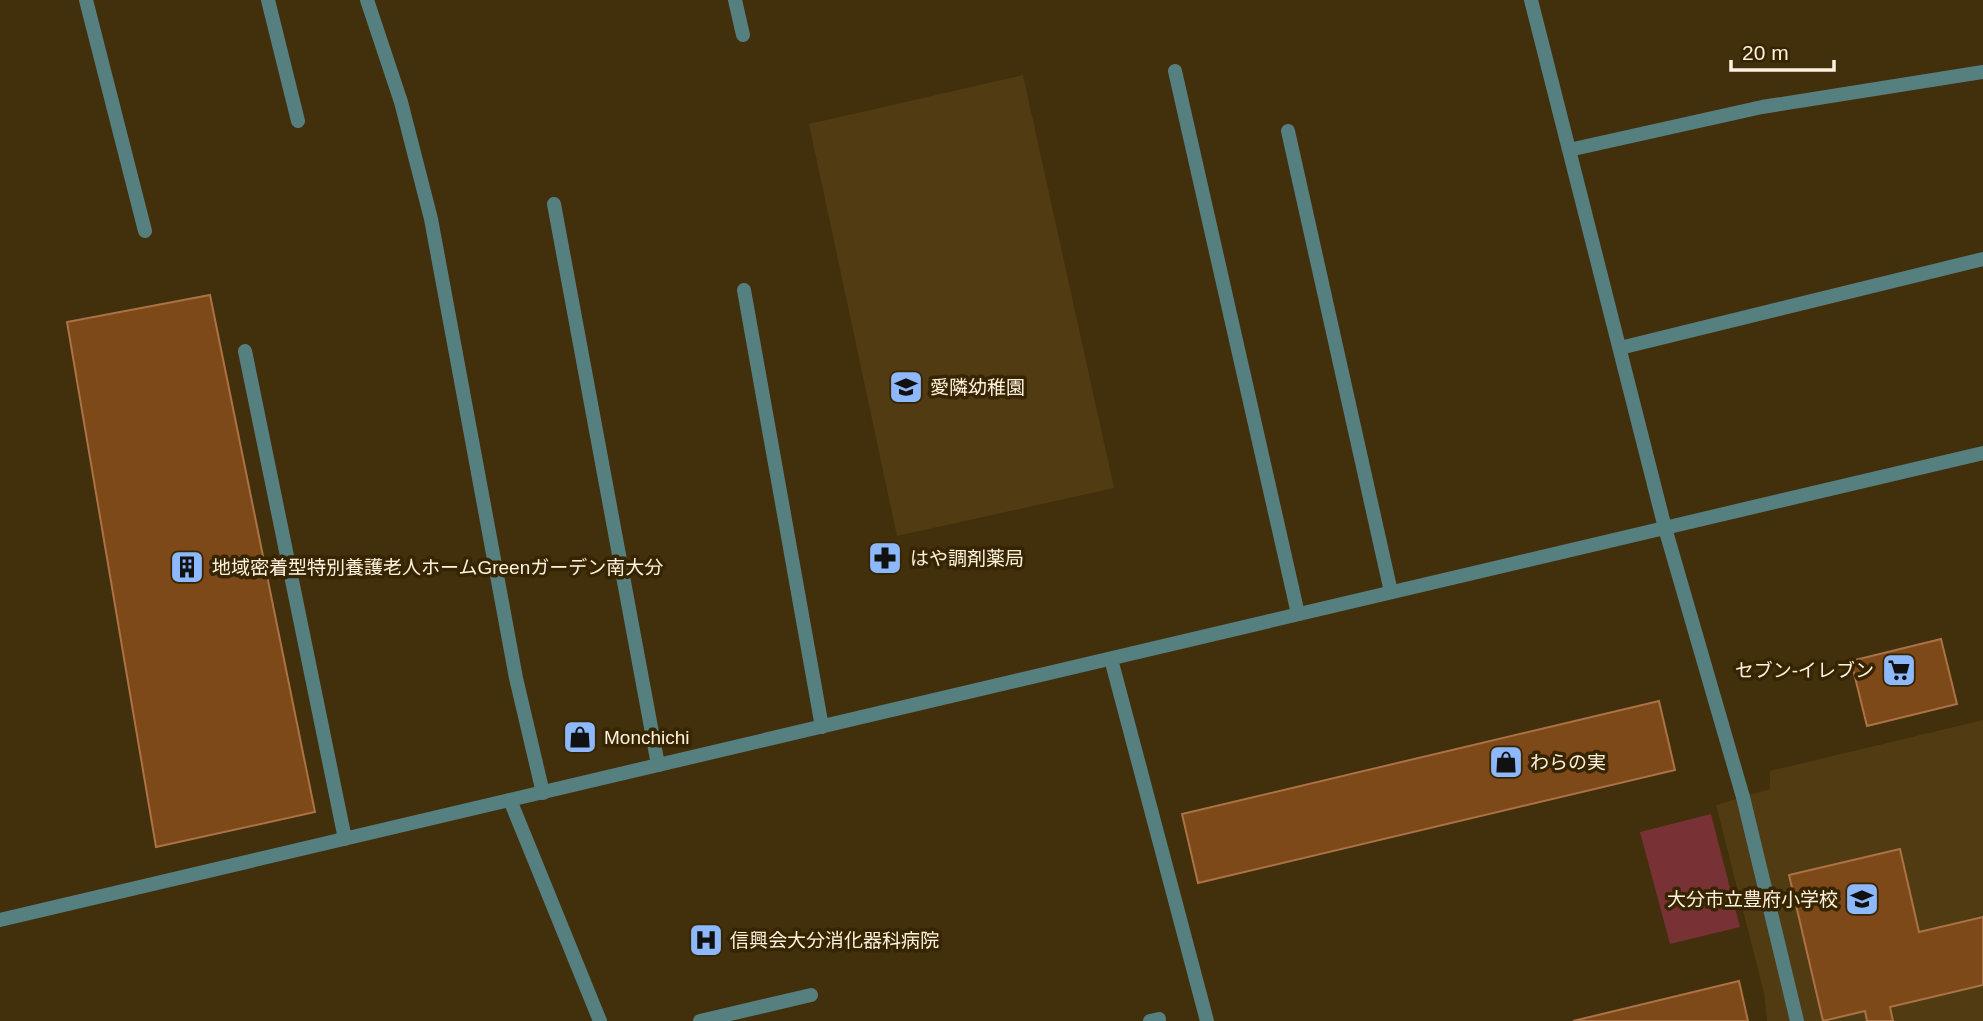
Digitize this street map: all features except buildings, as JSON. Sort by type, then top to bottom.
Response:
[{"type":"street","points":[[86,0],[145,231]]},
{"type":"street","points":[[268,0],[298,121]]},
{"type":"street","points":[[368,0],[401,102],[431,219],[513,665],[542,793]]},
{"type":"street","points":[[735,0],[743,35]]},
{"type":"street","points":[[1531,0],[1665,528],[1743,797],[1797,1021]]},
{"type":"street","points":[[1175,71],[1298,614]]},
{"type":"street","points":[[1569,150],[1762,107],[1983,72]]},
{"type":"street","points":[[1288,131],[1391,592]]},
{"type":"street","points":[[554,204],[659,765]]},
{"type":"street","points":[[1620,348],[1983,259]]},
{"type":"street","points":[[744,290],[822,727]]},
{"type":"street","points":[[245,351],[345,839]]},
{"type":"street","points":[[0,920],[1983,453]]},
{"type":"street","points":[[1111,659],[1207,1021]]},
{"type":"street","points":[[510,800],[600,1021]]},
{"type":"street","points":[[701,1021],[811,995]]},
{"type":"shaded area","points":[[1023,75],[1114,488],[897,536],[809,124]]},
{"type":"shaded area","name":"大分市立豊府小学校","points":[[1983,720],[1983,1021],[1767,1021],[1764,993],[1716,805],[1770,789],[1770,771]]},
{"type":"shaded area","points":[[1711,814],[1740,927],[1670,944],[1640,832]]},
{"type":"place","name":"愛隣幼稚園","points":[[906,387]]},
{"type":"place","name":"はや調剤薬局","points":[[885,558]]},
{"type":"place","name":"地域密着型特別養護老人ホームGreenガーデン南大分","points":[[187,567]]},
{"type":"place","name":"セブン-イレブン","points":[[1899,670]]},
{"type":"place","name":"Monchichi","points":[[580,737]]},
{"type":"place","name":"わらの実","points":[[1506,762]]},
{"type":"place","name":"大分市立豊府小学校","points":[[1862,899]]},
{"type":"place","name":"信興会大分消化器科病院","points":[[706,940]]}]
